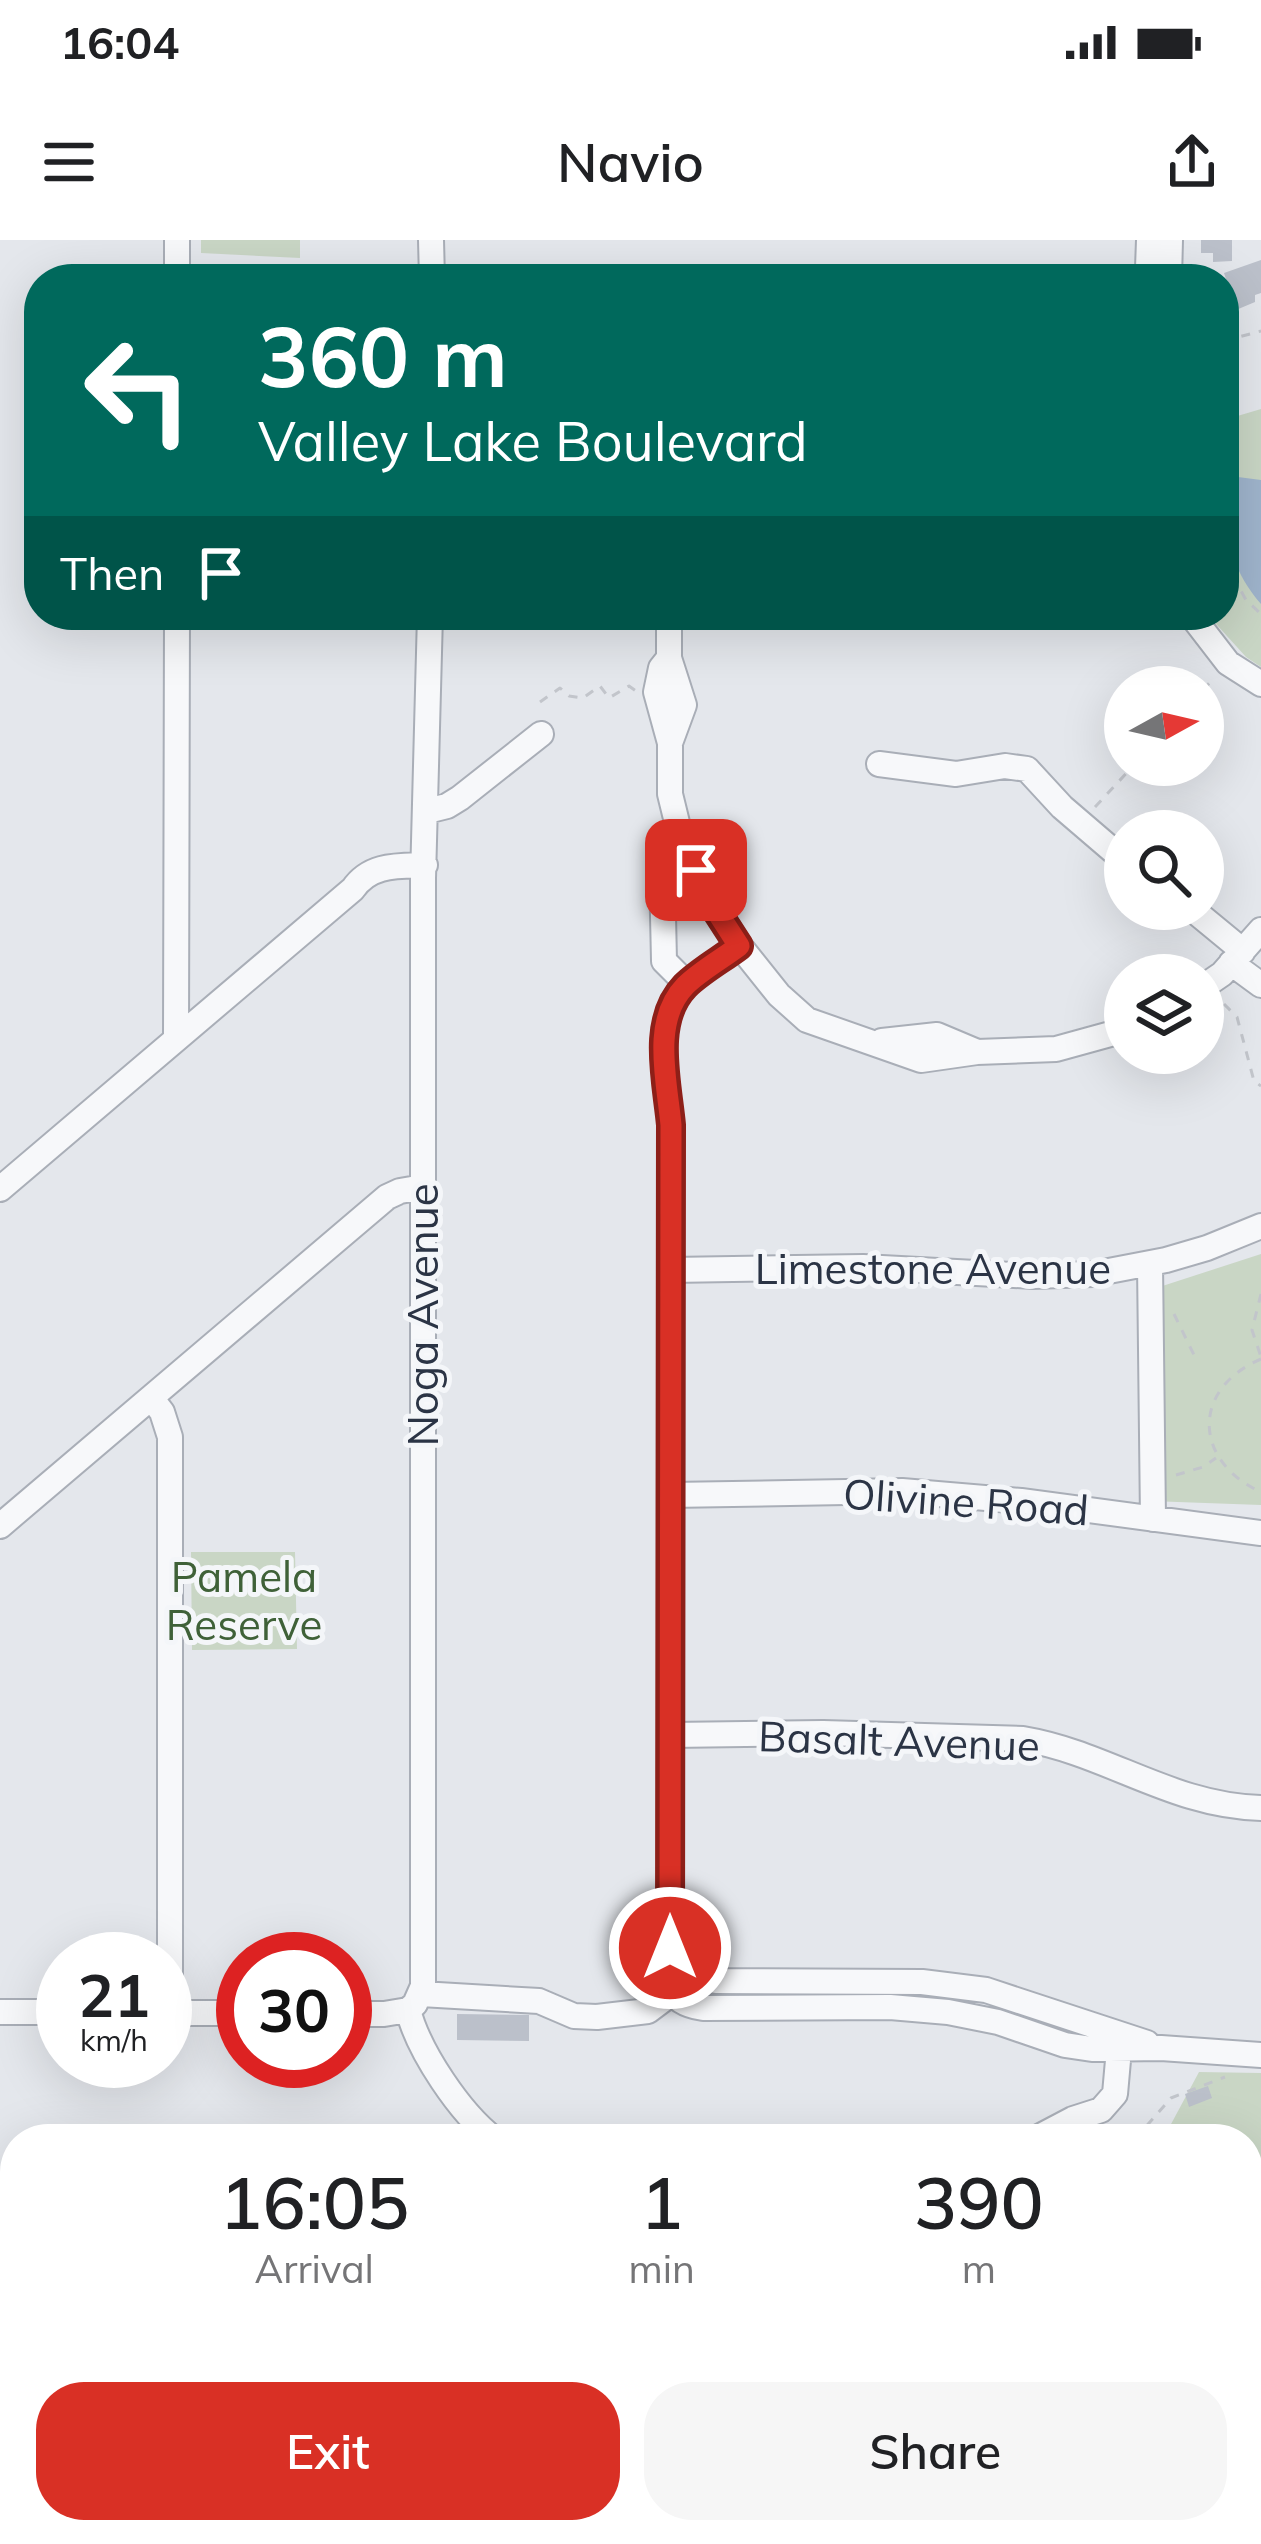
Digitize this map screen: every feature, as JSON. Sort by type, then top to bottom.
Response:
[{"type":"street","points":[[176,1039],[177,630]]},
{"type":"street","name":"Noga Avenue","points":[[414,2002],[430,630]]},
{"type":"street","points":[[669,630],[668,658],[656,692],[670,743],[670,794],[681,839],[710,901],[779,995],[807,1020],[921,1060],[1056,1049],[1104,1036]]},
{"type":"street","points":[[1203,630],[1228,663],[1261,684]]},
{"type":"street","points":[[427,811],[460,798],[541,734]]},
{"type":"street","points":[[879,764],[956,774],[1005,766],[1027,769],[1104,843]]},
{"type":"street","points":[[0,1189],[367,873],[392,866],[424,872]]},
{"type":"street","points":[[662,870],[664,961],[687,985]]},
{"type":"street","points":[[1212,930],[1261,985]]},
{"type":"street","points":[[1224,968],[1261,930]]},
{"type":"street","points":[[739,946],[687,985],[669,1008],[664,1050],[671,1125],[667,1979],[922,1982],[986,1990],[1161,2048]]},
{"type":"street","points":[[0,1526],[387,1197],[422,1187]]},
{"type":"street","name":"Limestone Avenue","points":[[671,1270],[863,1268],[1066,1276],[1150,1264],[1261,1226]]},
{"type":"street","points":[[1150,1264],[1153,1519]]},
{"type":"street","points":[[152,1399],[163,1412],[170,1437],[168,1932]]},
{"type":"street","name":"Olivine Road","points":[[670,1496],[902,1491],[1021,1501],[1261,1533]]},
{"type":"street","name":"Basalt Avenue","points":[[671,1735],[823,1733],[1023,1739],[1086,1756],[1180,1795],[1261,1808]]},
{"type":"street","points":[[372,2014],[414,2002],[521,1998],[574,2016],[597,2018],[648,2011],[678,1982]]},
{"type":"street","points":[[678,1982],[689,2006],[704,2008],[890,2007],[998,2022],[1065,2045],[1093,2049],[1261,2055]]},
{"type":"street","points":[[414,2002],[413,2029],[477,2124]]},
{"type":"street","points":[[0,2012],[36,2012]]},
{"type":"street","points":[[1065,2124],[1101,2110],[1114,2094],[1119,2049]]},
{"type":"path","points":[[1239,587],[1261,614]]},
{"type":"path","points":[[540,702],[560,688],[568,696],[583,698],[599,686],[609,698],[629,686]]},
{"type":"path","points":[[1094,809],[1115,786]]},
{"type":"path","points":[[1224,1005],[1237,1017],[1254,1081],[1261,1086]]},
{"type":"path","points":[[1261,1294],[1252,1330],[1261,1358],[1226,1381],[1215,1397],[1209,1432],[1217,1457],[1232,1476],[1261,1492]]},
{"type":"path","points":[[1170,1303],[1194,1355]]},
{"type":"path","points":[[1153,1472],[1191,1472],[1217,1457]]},
{"type":"path","points":[[1148,2124],[1171,2098],[1227,2076]]},
{"type":"green space","points":[[201,240],[300,240],[300,258],[201,253]]},
{"type":"green space","points":[[1261,409],[1261,667],[1222,630],[1239,630],[1239,416]]},
{"type":"green space","points":[[1261,1254],[1261,1505],[1150,1501],[1147,1291]]},
{"type":"green space","name":"Pamela Reserve","points":[[191,1552],[295,1552],[297,1649],[192,1650]]},
{"type":"green space","points":[[1199,2072],[1261,2073],[1261,2124],[1171,2124]]},
{"type":"water","points":[[1239,477],[1261,480],[1261,604],[1240,573]]},
{"type":"building","points":[[1201,240],[1232,240],[1232,261],[1213,262],[1213,253],[1201,253]]},
{"type":"building","points":[[1261,260],[1261,293],[1255,295],[1255,302],[1239,309],[1239,268]]},
{"type":"building","points":[[457,2014],[529,2015],[529,2041],[457,2040]]},
{"type":"building","points":[[1208,2086],[1212,2098],[1189,2107],[1185,2094]]},
{"type":"route","points":[[670,1948],[671,1125],[664,1050],[669,1008],[687,985],[739,946],[696,870]]}]
